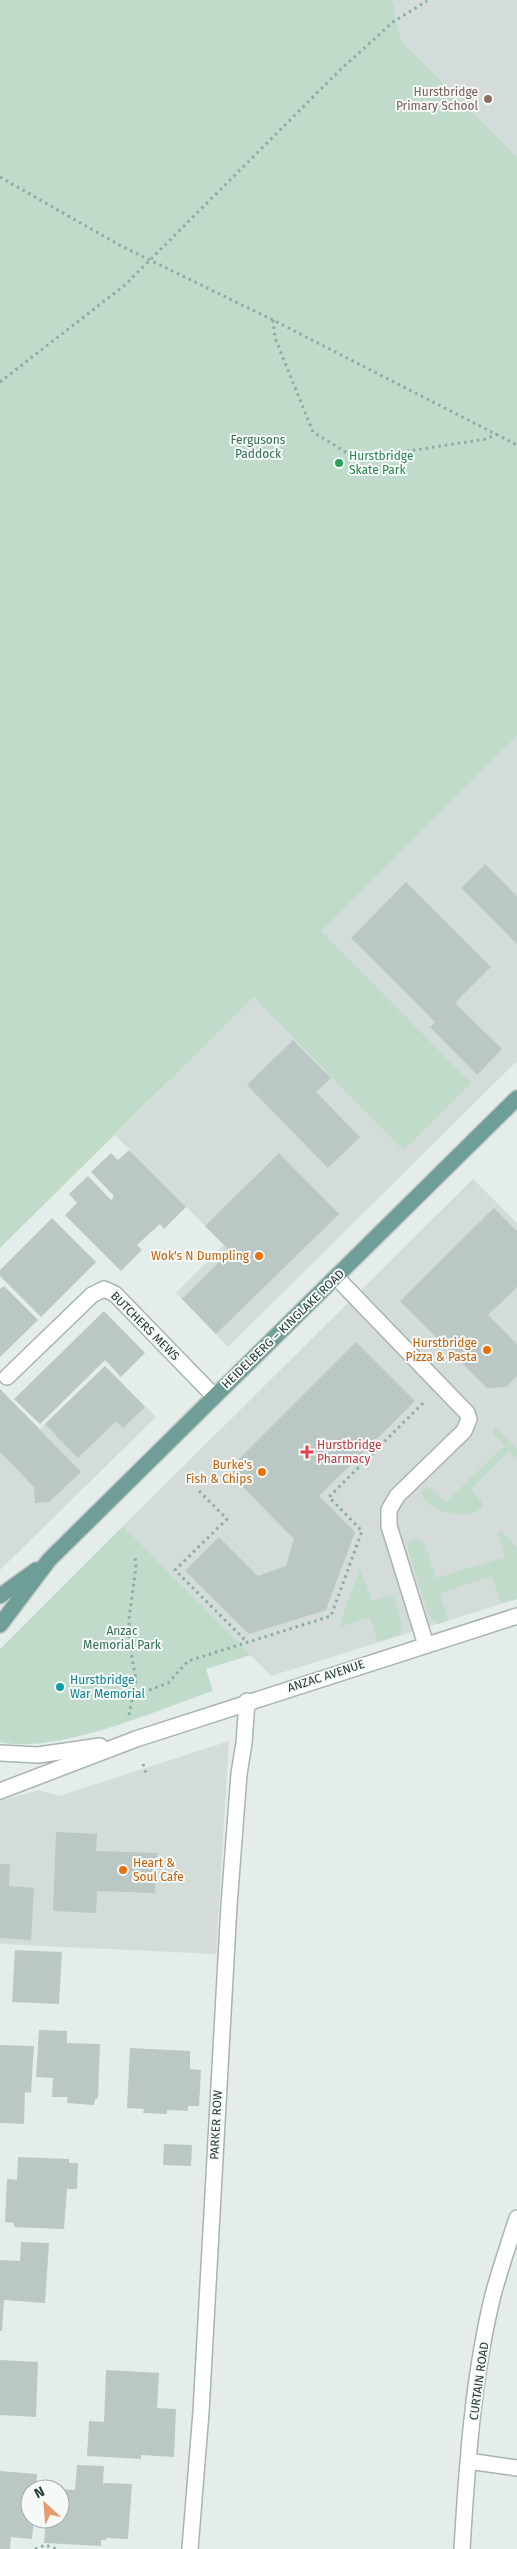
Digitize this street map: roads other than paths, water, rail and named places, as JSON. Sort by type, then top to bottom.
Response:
[{"type":"main road","name":"HEIDELBERG – KINGLAKE ROAD","points":[[0,1625],[49,1560],[517,1098]]},
{"type":"main road","name":"HEIDELBERG – KINGLAKE ROAD","points":[[0,1596],[49,1560]]},
{"type":"street","points":[[336,1277],[468,1414],[468,1425],[464,1431],[397,1496],[388,1510],[389,1526],[426,1645]]},
{"type":"street","name":"BUTCHERS MEWS","points":[[7,1377],[92,1295],[104,1289],[115,1294],[214,1396]]},
{"type":"street","name":"ANZAC AVENUE","points":[[0,1790],[136,1739],[247,1701],[517,1616]]},
{"type":"street","name":"PARKER ROW","points":[[190,2549],[201,2412],[229,1905],[239,1774],[244,1743],[247,1701]]},
{"type":"street","name":"ANZAC AVENUE","points":[[0,1753],[24,1756],[57,1754],[136,1739]]},
{"type":"street","name":"CURTAIN ROAD","points":[[462,2549],[468,2462],[484,2343],[493,2295],[517,2218]]},
{"type":"street","points":[[468,2462],[517,2468]]},
{"type":"place","name":"Hurstbridge Primary School","points":[[488,99]]},
{"type":"place","name":"Hurstbridge Skate Park","points":[[339,463]]},
{"type":"place","name":"Wok's N Dumpling","points":[[259,1256]]},
{"type":"place","name":"Hurstbridge Pizza & Pasta","points":[[487,1350]]},
{"type":"place","name":"Hurstbridge Pharmacy","points":[[307,1452]]},
{"type":"place","name":"Burke's Fish & Chips","points":[[262,1472]]},
{"type":"place","name":"Hurstbridge War Memorial","points":[[60,1687]]},
{"type":"place","name":"Heart & Soul Cafe","points":[[123,1870]]},
{"type":"park label","name":"Fergusons Paddock","points":[[258,447]]},
{"type":"park label","name":"Anzac Memorial Park","points":[[122,1638]]}]
